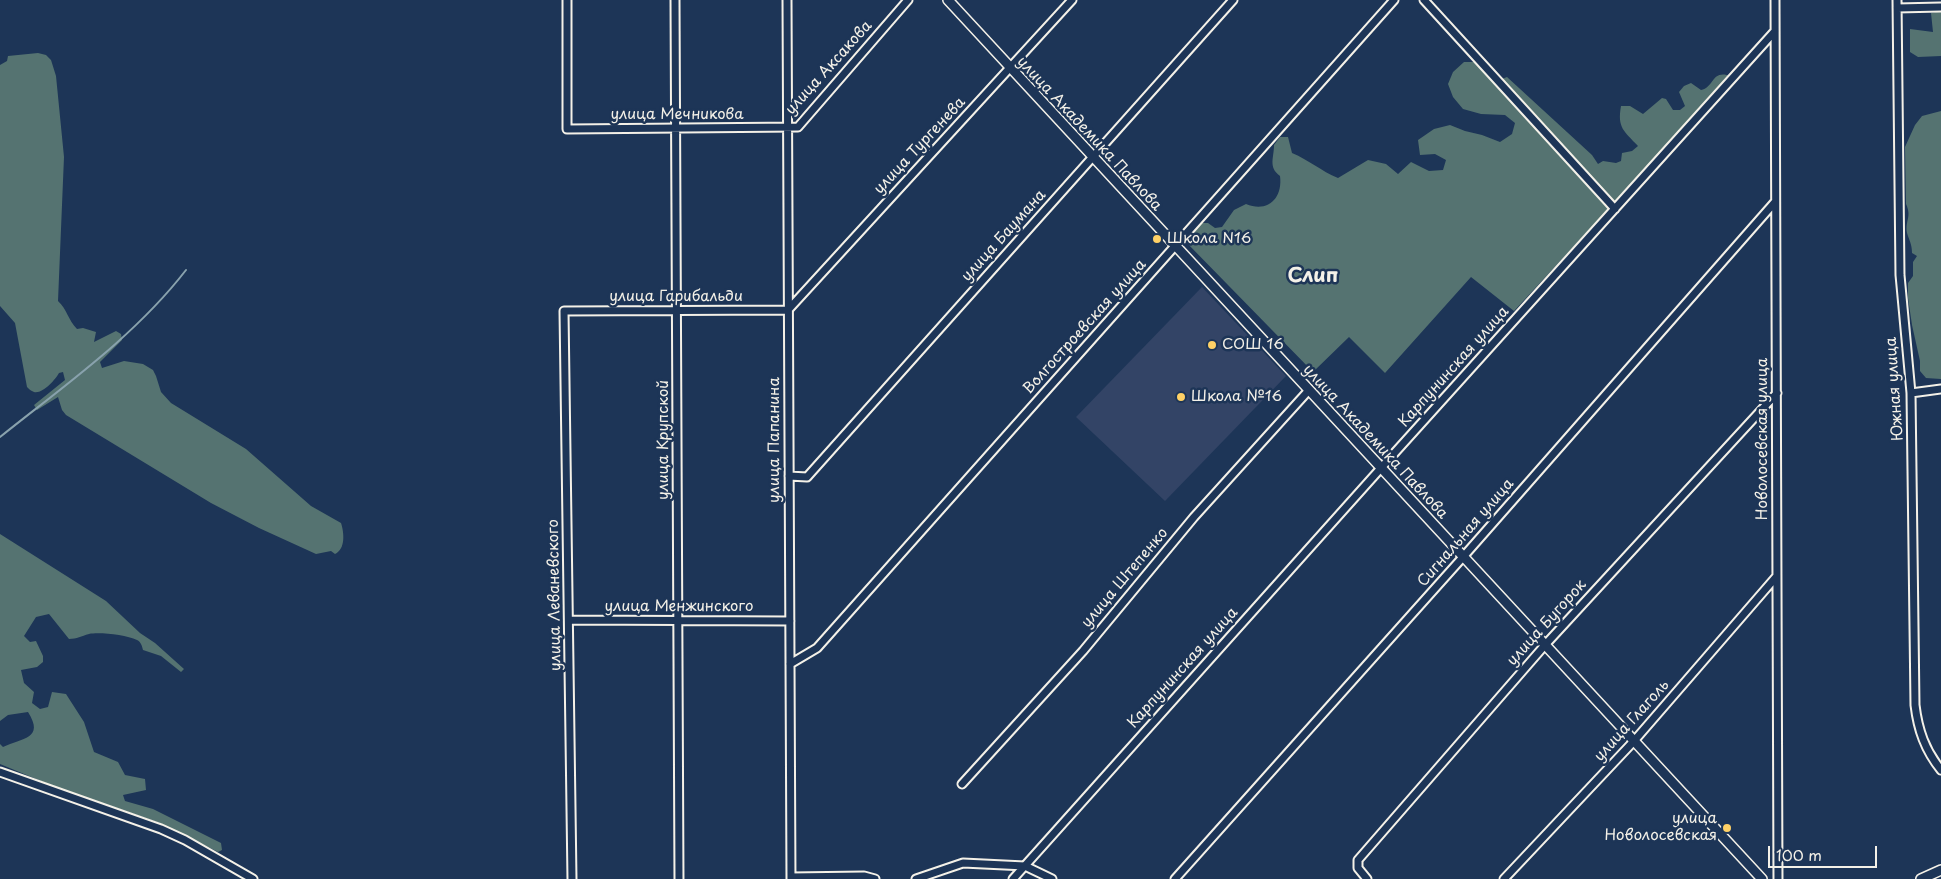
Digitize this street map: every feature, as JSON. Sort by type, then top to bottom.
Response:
[{"type":"street","name":"улица Мечникова","points":[[567,0],[568,130],[788,128]]},
{"type":"street","name":"улица Крупской","points":[[675,0],[679,879]]},
{"type":"street","name":"улица Папанина","points":[[787,0],[791,878]]},
{"type":"street","name":"улица Аксакова","points":[[788,128],[798,127],[908,0]]},
{"type":"street","name":"улица Академика Павлова","points":[[948,0],[1762,879]]},
{"type":"street","name":"улица Тургенева","points":[[788,310],[1072,0]]},
{"type":"street","name":"улица Баумана","points":[[789,476],[808,477],[1233,0]]},
{"type":"street","name":"Волгостроевская улица","points":[[790,664],[817,648],[1394,0]]},
{"type":"street","points":[[1424,0],[1615,209]]},
{"type":"street","name":"Новолосевская улица","points":[[1775,0],[1778,879]]},
{"type":"street","points":[[1897,4],[1941,7]]},
{"type":"street","name":"Южная улица","points":[[1897,4],[1900,276],[1911,392],[1915,704],[1921,737],[1941,770]]},
{"type":"street","name":"Карпунинская улица","points":[[1014,879],[1775,30]]},
{"type":"street","name":"Сигнальная улица","points":[[1175,879],[1464,557],[1775,202]]},
{"type":"street","name":"улица Гарибальди","points":[[564,312],[788,310]]},
{"type":"street","name":"улица Леваневского","points":[[564,312],[572,879]]},
{"type":"street","points":[[1911,392],[1941,389]]},
{"type":"street","name":"улица Штепенко","points":[[962,784],[1083,651],[1194,517],[1309,390]]},
{"type":"street","name":"улица Бугорок","points":[[1367,879],[1358,868],[1358,860],[1545,645],[1777,393]]},
{"type":"street","name":"улица Глаголь","points":[[1504,879],[1634,741],[1776,577]]},
{"type":"street","name":"улица Менжинского","points":[[569,620],[790,621]]},
{"type":"street","points":[[0,772],[161,829],[185,840],[253,879]]},
{"type":"street","points":[[916,879],[963,863],[1025,866],[1052,879]]},
{"type":"street","points":[[1921,879],[1941,870]]},
{"type":"street","points":[[791,878],[864,876],[875,879]]},
{"type":"shaded area","name":"Школа №16","points":[[1202,287],[1286,376],[1165,501],[1076,417]]},
{"type":"green space","points":[[1941,11],[1941,56],[1918,57],[1910,52],[1910,29],[1933,32],[1931,13]]},
{"type":"green space","points":[[38,53],[46,55],[51,60],[56,76],[64,157],[58,301],[64,307],[77,329],[83,328],[96,332],[94,342],[116,331],[121,334],[122,340],[100,362],[102,368],[124,361],[143,364],[153,370],[161,392],[171,403],[246,449],[311,506],[341,523],[343,544],[339,552],[335,554],[331,551],[316,554],[259,528],[211,503],[66,415],[62,410],[58,397],[37,410],[34,405],[65,380],[63,372],[59,373],[52,383],[41,391],[34,392],[27,387],[15,323],[0,306],[0,65],[7,61],[8,56]]},
{"type":"green space","points":[[1464,62],[1477,62],[1497,81],[1507,77],[1592,155],[1598,164],[1603,161],[1616,163],[1621,161],[1622,153],[1632,151],[1638,146],[1623,129],[1620,119],[1621,106],[1630,106],[1643,114],[1662,98],[1666,99],[1673,110],[1680,110],[1685,106],[1679,92],[1684,86],[1691,83],[1701,90],[1709,86],[1720,75],[1731,76],[1514,311],[1471,277],[1385,373],[1349,337],[1313,372],[1185,241],[1201,223],[1208,223],[1215,228],[1222,227],[1234,210],[1246,204],[1261,207],[1272,202],[1279,191],[1280,184],[1280,176],[1276,173],[1272,162],[1274,145],[1280,137],[1288,137],[1292,153],[1338,178],[1368,160],[1386,164],[1398,174],[1411,162],[1429,171],[1443,170],[1446,160],[1435,154],[1420,155],[1418,140],[1434,129],[1450,125],[1500,142],[1512,134],[1515,123],[1505,115],[1481,114],[1463,109],[1453,97],[1448,84],[1453,72]]},
{"type":"green space","points":[[1941,111],[1941,379],[1926,378],[1920,371],[1920,361],[1912,325],[1908,283],[1913,276],[1913,262],[1917,256],[1912,253],[1907,233],[1905,147],[1915,125],[1922,116]]},
{"type":"green space","points":[[0,534],[106,601],[140,633],[155,643],[184,669],[181,672],[161,656],[143,650],[141,644],[132,638],[94,633],[69,639],[49,614],[36,617],[24,636],[30,642],[36,641],[43,656],[43,662],[37,667],[21,670],[24,683],[34,692],[32,703],[40,709],[48,707],[52,692],[66,694],[84,722],[94,752],[118,762],[125,775],[145,779],[146,790],[123,795],[125,801],[153,809],[221,843],[222,850],[218,852],[160,823],[53,786],[0,764],[0,744],[3,747],[24,739],[33,733],[34,728],[33,721],[28,712],[8,715],[0,721]]},
{"type":"waterway","points":[[0,437],[74,379],[122,338],[145,317],[186,270]]},
{"type":"place","name":"Школа N16","points":[[1157,239]]},
{"type":"place","name":"СОШ 16","points":[[1212,345]]},
{"type":"place","name":"Школа №16","points":[[1181,397]]},
{"type":"place","name":"улица Новолосевская","points":[[1727,828]]},
{"type":"district","name":"Слип","points":[[1313,276]]}]
